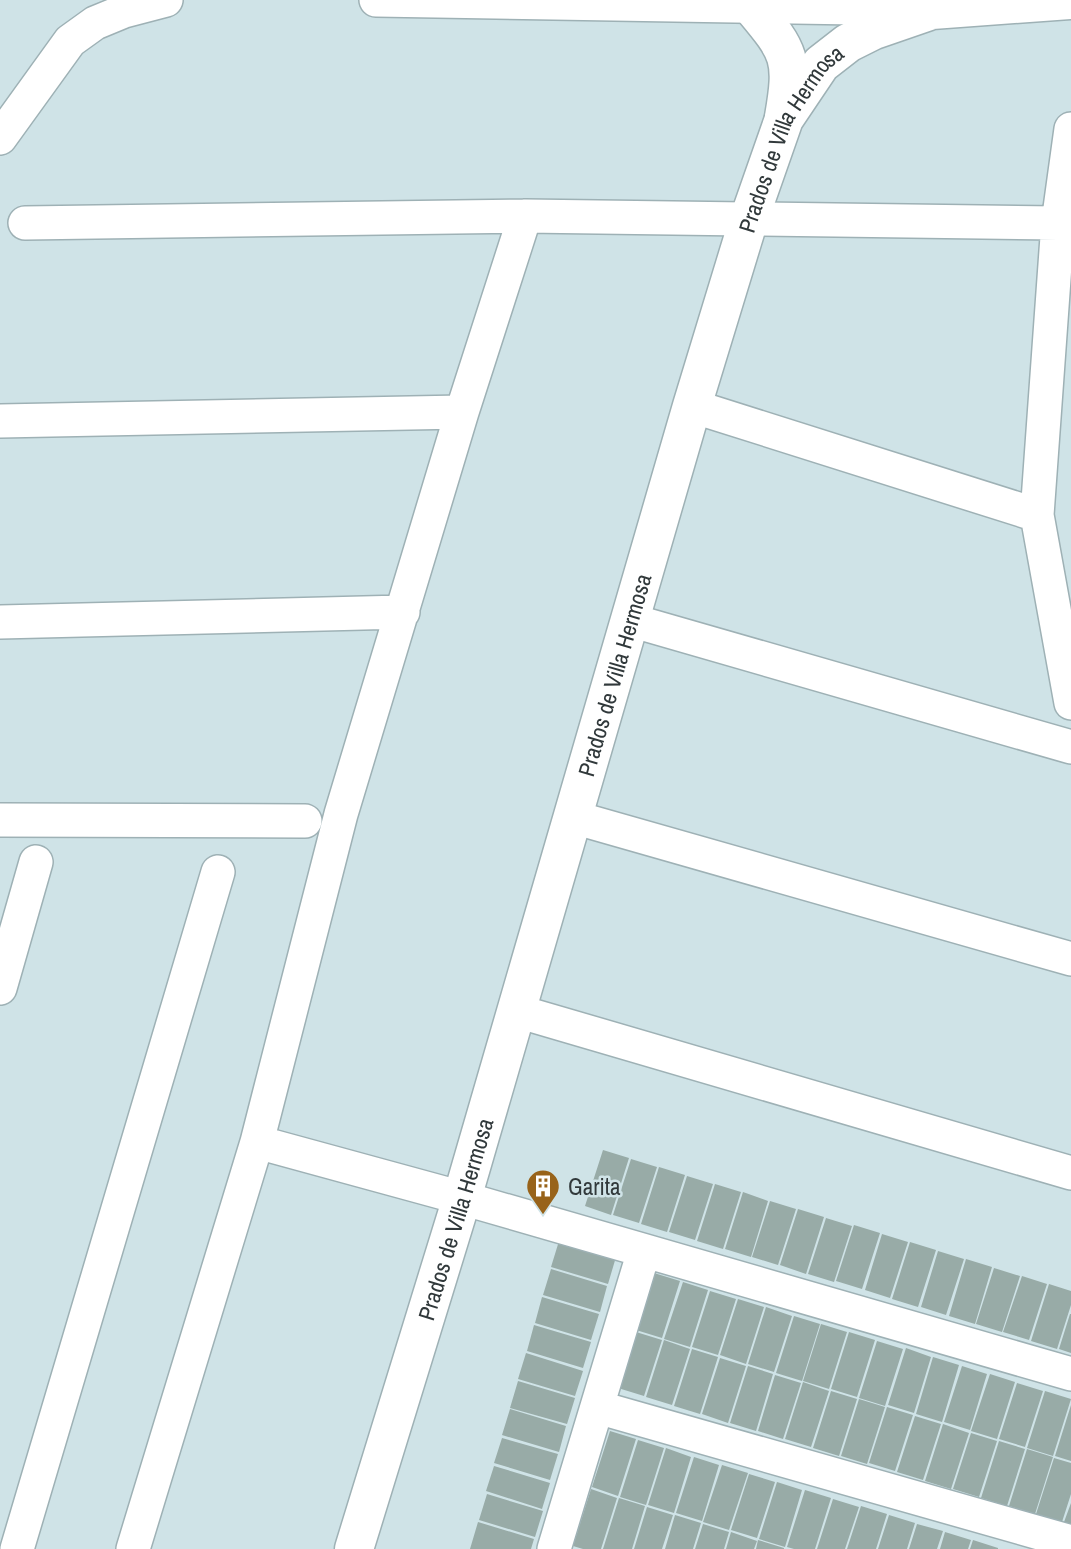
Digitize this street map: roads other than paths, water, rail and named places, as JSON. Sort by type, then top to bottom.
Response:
[{"type":"main road","name":"Prados de Villa Hermosa","points":[[354,1549],[462,1198],[692,406],[749,219],[784,119],[821,64],[848,43],[874,30],[932,10],[1071,0]]},
{"type":"main road","points":[[752,8],[778,38],[788,63],[789,85],[784,119]]},
{"type":"street","points":[[0,138],[70,41],[95,23],[124,10],[166,0]]},
{"type":"street","points":[[376,0],[932,10]]},
{"type":"street","points":[[1071,129],[1058,223],[1037,515],[1071,703]]},
{"type":"street","points":[[133,1549],[257,1142],[341,814],[462,412],[525,216]]},
{"type":"street","points":[[25,223],[525,216],[1058,223]]},
{"type":"street","points":[[692,406],[1037,515]]},
{"type":"street","points":[[0,421],[462,412]]},
{"type":"street","points":[[0,622],[403,612]]},
{"type":"street","points":[[630,620],[1071,747]]},
{"type":"street","points":[[573,817],[1071,959]]},
{"type":"street","points":[[0,820],[305,821]]},
{"type":"street","points":[[0,988],[36,862]]},
{"type":"street","points":[[17,1549],[218,872]]},
{"type":"street","points":[[517,1011],[1071,1173]]},
{"type":"street","points":[[257,1142],[462,1198],[1071,1374]]},
{"type":"street","points":[[554,1549],[644,1251]]},
{"type":"street","points":[[597,1407],[1071,1542]]},
{"type":"place","name":"Garita","points":[[543,1216]]}]
